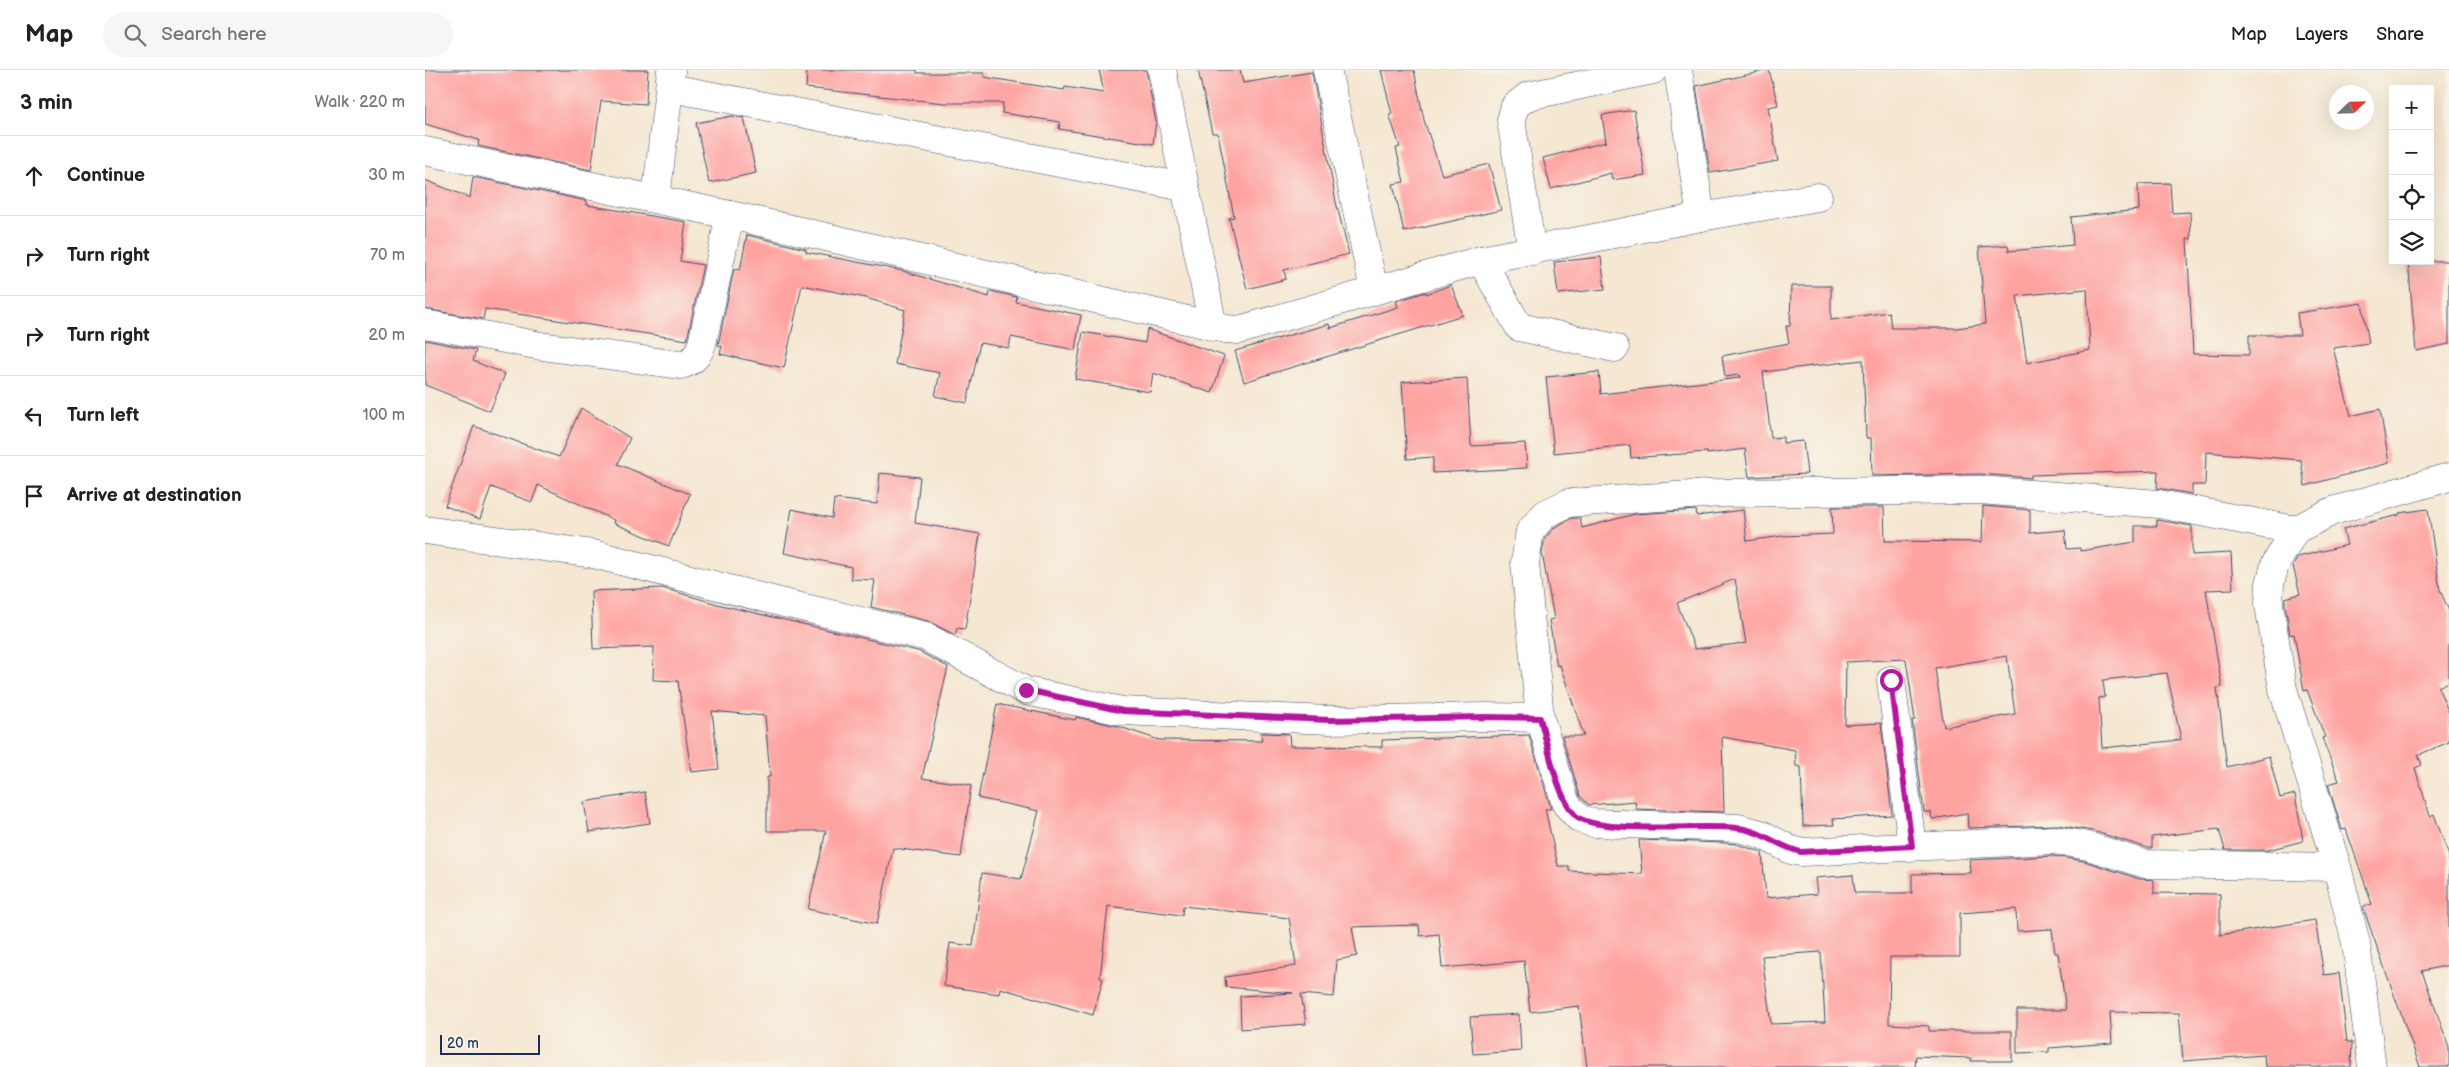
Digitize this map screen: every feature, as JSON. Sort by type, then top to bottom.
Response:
[{"type":"street","points":[[1162,70],[1213,327]]},
{"type":"street","points":[[1327,70],[1374,290]]},
{"type":"street","points":[[1531,251],[1511,120],[1515,106],[1528,96],[1653,70]]},
{"type":"street","points":[[1677,70],[1701,217]]},
{"type":"street","points":[[656,199],[671,79],[1184,187]]},
{"type":"street","points":[[425,151],[730,215],[1213,327],[1239,330],[1481,260],[1701,217],[1818,197]]},
{"type":"street","points":[[425,324],[541,346],[680,365],[689,363],[695,359],[701,344],[730,215]]},
{"type":"street","points":[[1481,260],[1519,327],[1615,348]]},
{"type":"street","points":[[2372,1067],[2356,943],[2337,868],[2283,689],[2269,605],[2270,584],[2275,565],[2295,530],[2333,511],[2449,477]]},
{"type":"street","points":[[2295,530],[2159,504],[1980,490],[1722,493],[1568,503],[1545,514],[1530,531],[1525,563],[1540,718],[1566,804],[1580,819],[1605,825],[1738,828],[1761,834],[1791,850],[1801,852],[2055,840],[2088,846],[2145,864],[2337,868]]},
{"type":"street","points":[[425,530],[593,554],[784,603],[924,636],[1026,690],[1123,711],[1330,720],[1486,717],[1540,718]]},
{"type":"street","points":[[1891,680],[1912,846]]},
{"type":"building","points":[[425,70],[648,70],[646,104],[601,101],[591,170],[478,146],[479,140],[425,124]]},
{"type":"building","points":[[807,70],[917,70],[917,73],[984,73],[984,77],[1064,90],[1065,87],[1104,93],[1099,70],[1146,70],[1156,122],[1153,144],[1059,129],[1060,122],[1002,113],[1003,103],[944,103],[806,88]]},
{"type":"building","points":[[1198,70],[1240,70],[1243,83],[1312,72],[1336,202],[1349,254],[1284,270],[1286,279],[1247,289],[1229,218],[1234,217],[1218,133],[1212,133]]},
{"type":"building","points":[[1381,70],[1414,70],[1424,120],[1442,175],[1489,164],[1501,210],[1404,232],[1393,184],[1404,182],[1396,148],[1400,147],[1389,114],[1392,114]]},
{"type":"building","points":[[1769,70],[1778,105],[1768,107],[1778,161],[1710,173],[1696,86]]},
{"type":"building","points":[[1634,110],[1645,175],[1612,180],[1611,173],[1551,189],[1543,158],[1606,142],[1602,115]]},
{"type":"building","points":[[732,116],[744,118],[756,173],[709,183],[696,123]]},
{"type":"building","points":[[473,177],[587,201],[587,205],[686,222],[680,261],[703,265],[687,340],[485,309],[483,319],[425,309],[425,180],[470,198]]},
{"type":"building","points":[[2170,183],[2172,213],[2190,212],[2191,239],[2187,239],[2193,354],[2249,355],[2249,335],[2300,335],[2297,313],[2362,303],[2369,343],[2333,348],[2351,416],[2380,409],[2389,463],[2305,486],[2301,460],[2206,452],[2205,485],[2192,485],[2192,494],[2157,488],[2158,471],[2031,475],[2031,478],[1980,474],[1872,476],[1871,438],[1866,438],[1863,360],[1763,372],[1771,438],[1783,437],[1783,443],[1803,441],[1807,474],[1749,477],[1745,449],[1707,454],[1707,452],[1631,458],[1630,445],[1554,453],[1546,377],[1599,372],[1601,394],[1740,378],[1739,375],[1725,377],[1722,356],[1789,343],[1786,326],[1790,326],[1791,286],[1831,286],[1831,320],[1889,312],[1891,328],[1957,328],[1985,324],[1979,247],[2008,245],[2009,251],[2073,245],[2071,217],[2139,210],[2138,184]],"holes":[[[2087,289],[2090,350],[2027,363],[2017,296]]]},
{"type":"building","points":[[747,235],[806,249],[806,252],[903,271],[989,297],[990,291],[1017,297],[1016,302],[1081,315],[1075,350],[1011,337],[1009,348],[980,343],[967,403],[935,396],[940,373],[895,364],[905,310],[866,298],[802,285],[784,368],[720,354],[722,346],[718,345],[734,269],[740,270]]},
{"type":"building","points":[[1601,257],[1605,289],[1558,294],[1554,262]]},
{"type":"building","points":[[2434,261],[2449,261],[2449,344],[2416,351],[2408,265],[2434,265]]},
{"type":"building","points":[[1451,285],[1463,315],[1244,382],[1235,351],[1329,324],[1330,328],[1398,307],[1396,301],[1426,292],[1426,294]]},
{"type":"building","points":[[1147,329],[1224,356],[1212,393],[1153,373],[1150,392],[1075,379],[1083,332],[1145,343]]},
{"type":"building","points":[[425,340],[476,350],[473,361],[505,374],[490,411],[425,385]]},
{"type":"building","points":[[1467,378],[1471,446],[1525,443],[1527,468],[1433,473],[1433,457],[1407,459],[1402,382]]},
{"type":"building","points":[[581,408],[630,438],[618,464],[690,494],[669,546],[613,523],[614,520],[538,485],[532,502],[491,487],[480,519],[445,506],[474,426],[559,457]]},
{"type":"building","points":[[880,473],[920,477],[915,523],[980,534],[965,629],[957,628],[955,635],[928,621],[871,607],[875,580],[851,579],[851,567],[784,553],[792,509],[832,518],[834,499],[877,504]]},
{"type":"building","points":[[1983,506],[2030,510],[2030,533],[2065,530],[2067,549],[2080,548],[2080,551],[2135,542],[2135,526],[2157,526],[2157,520],[2192,526],[2192,555],[2231,553],[2233,589],[2206,590],[2222,687],[2217,688],[2227,767],[2269,756],[2280,798],[2295,794],[2303,841],[2268,850],[2225,850],[2219,829],[2152,837],[2152,848],[2148,848],[2093,831],[2057,825],[1968,828],[1967,813],[1932,819],[1931,812],[1924,812],[1912,720],[1915,720],[1906,659],[1846,662],[1845,725],[1881,723],[1892,815],[1833,819],[1834,825],[1803,826],[1801,767],[1796,766],[1795,750],[1722,737],[1724,812],[1636,809],[1635,801],[1589,805],[1580,796],[1562,736],[1584,736],[1560,665],[1557,666],[1549,620],[1554,619],[1542,553],[1545,538],[1555,527],[1572,518],[1580,518],[1582,528],[1635,514],[1696,510],[1697,516],[1743,510],[1747,541],[1783,536],[1833,534],[1832,507],[1884,507],[1885,541],[1982,542]],"holes":[[[1735,579],[1746,643],[1695,649],[1677,603]],[[2007,656],[2015,714],[1944,727],[1935,668]],[[2167,673],[2181,740],[2102,748],[2099,698],[2105,697],[2103,680]]]},
{"type":"building","points":[[2428,509],[2440,590],[2449,611],[2449,682],[2438,687],[2449,713],[2449,742],[2418,755],[2422,765],[2415,768],[2430,816],[2434,814],[2449,856],[2449,965],[2422,971],[2449,1047],[2449,1067],[2420,1067],[2373,936],[2363,907],[2372,904],[2346,829],[2342,830],[2328,784],[2339,781],[2322,738],[2325,737],[2307,690],[2304,691],[2294,634],[2290,635],[2285,604],[2285,598],[2300,594],[2293,566],[2298,557],[2347,545],[2343,529],[2399,515],[2399,513]]},
{"type":"building","points":[[662,588],[721,605],[918,651],[948,667],[922,778],[971,785],[961,857],[893,848],[877,924],[808,909],[826,831],[767,831],[767,777],[770,777],[765,716],[712,711],[719,769],[691,772],[678,681],[653,680],[654,647],[593,649],[591,591]]},
{"type":"building","points":[[997,704],[1075,720],[1076,717],[1117,726],[1159,740],[1262,741],[1261,733],[1263,733],[1289,734],[1290,746],[1382,747],[1382,740],[1529,735],[1551,809],[1545,809],[1558,866],[1569,866],[1569,871],[1642,874],[1639,840],[1736,844],[1762,852],[1766,898],[1817,894],[1815,878],[1853,875],[1855,893],[1912,893],[1912,874],[1971,873],[1970,860],[2053,856],[2084,861],[2140,879],[2154,880],[2154,893],[2220,894],[2220,935],[2315,920],[2324,975],[2339,973],[2347,1042],[2352,1042],[2351,1067],[2265,1067],[2264,1055],[2183,1061],[2179,1013],[2110,1012],[2112,1043],[2049,1048],[2049,1052],[2017,1053],[2017,1010],[2066,1010],[2058,953],[2055,953],[2052,929],[2017,931],[2016,909],[1960,913],[1960,957],[1890,957],[1889,1024],[1929,1026],[1929,1031],[2012,1031],[2012,1061],[1971,1061],[1971,1058],[1916,1056],[1915,1067],[1587,1067],[1579,1006],[1530,1012],[1524,961],[1442,968],[1439,934],[1420,936],[1419,925],[1352,927],[1357,956],[1337,960],[1334,997],[1301,994],[1306,1024],[1241,1029],[1240,996],[1293,993],[1226,987],[1225,977],[1296,966],[1289,918],[1183,906],[1182,915],[1108,906],[1100,978],[1103,979],[1093,1015],[1000,988],[999,994],[944,986],[950,943],[973,946],[982,873],[1021,879],[1039,811],[978,798]],"holes":[[[1821,952],[1825,1022],[1771,1024],[1762,956]]]},
{"type":"building","points":[[645,792],[650,823],[589,832],[584,802]]},
{"type":"building","points":[[1519,1014],[1521,1051],[1473,1054],[1470,1017]]},
{"type":"route","points":[[1026,690],[1123,711],[1330,720],[1486,717],[1540,718],[1566,804],[1580,819],[1605,825],[1738,828],[1770,837],[1791,850],[1801,852],[1912,846],[1891,680]]}]
